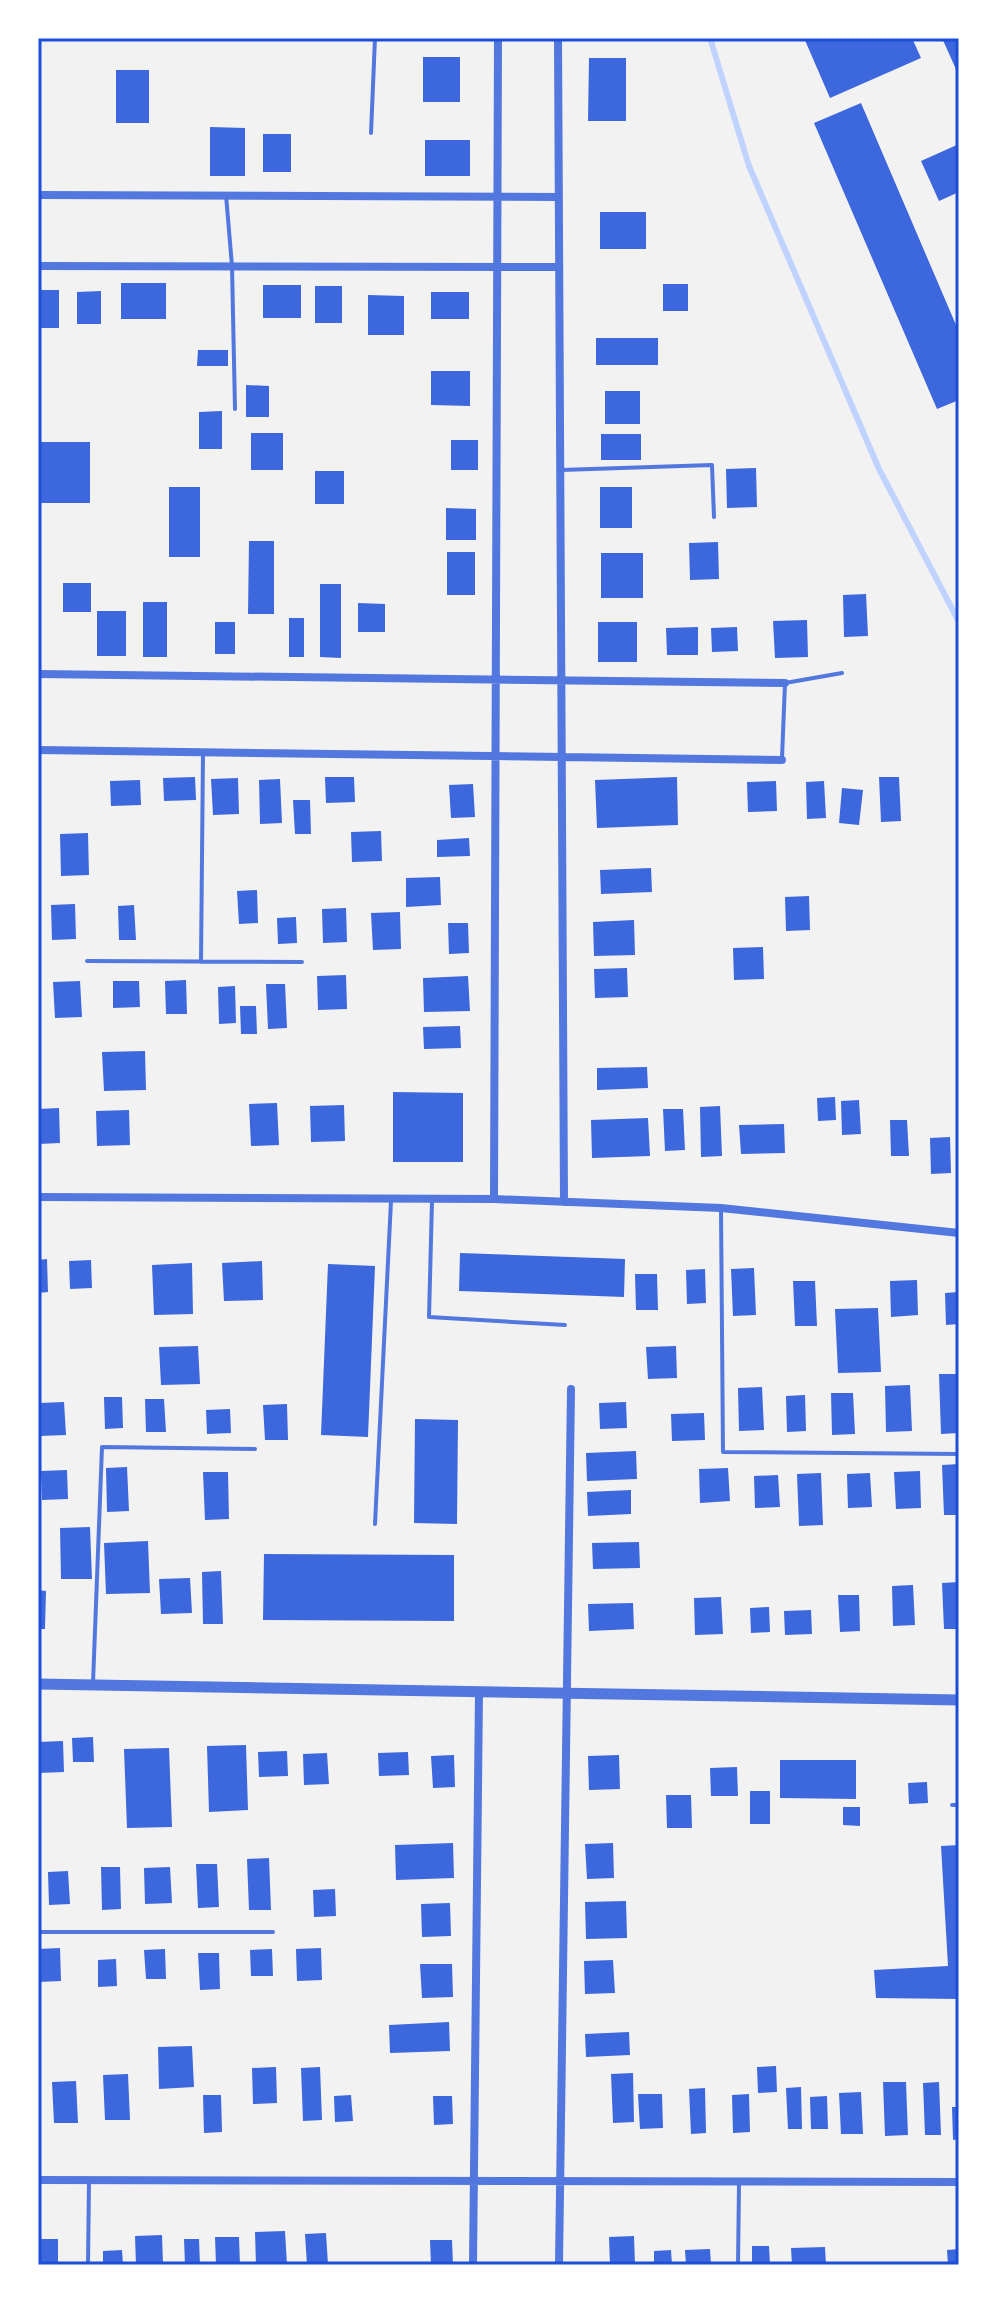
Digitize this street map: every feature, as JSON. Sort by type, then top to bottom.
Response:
[{"type":"street","points":[[494,1199],[498,38]]},
{"type":"street","points":[[558,38],[564,1202]]},
{"type":"street","points":[[38,195],[559,197]]},
{"type":"street","points":[[38,266],[559,267]]},
{"type":"street","points":[[38,674],[785,683]]},
{"type":"street","points":[[38,750],[782,760]]},
{"type":"street","points":[[38,1197],[494,1199],[721,1208],[959,1233]]},
{"type":"street","points":[[559,2265],[571,1389]]},
{"type":"street","points":[[38,1684],[959,1700]]},
{"type":"street","points":[[473,2265],[479,1692]]},
{"type":"street","points":[[38,2180],[959,2182]]},
{"type":"lane","points":[[371,133],[375,38]]},
{"type":"lane","points":[[226,195],[232,266],[235,409]]},
{"type":"lane","points":[[561,470],[712,465],[714,517]]},
{"type":"lane","points":[[782,760],[785,683],[842,673]]},
{"type":"lane","points":[[201,962],[203,753]]},
{"type":"lane","points":[[87,961],[302,962]]},
{"type":"lane","points":[[375,1524],[391,1198]]},
{"type":"lane","points":[[433,1199],[429,1317],[565,1325]]},
{"type":"lane","points":[[721,1208],[723,1452],[959,1454]]},
{"type":"lane","points":[[93,1685],[102,1447],[255,1449]]},
{"type":"lane","points":[[952,1805],[959,1805]]},
{"type":"lane","points":[[38,1932],[273,1932]]},
{"type":"lane","points":[[88,2265],[89,2180]]},
{"type":"lane","points":[[738,2265],[739,2181]]},
{"type":"building","points":[[804,38],[912,38],[921,58],[830,98]]},
{"type":"building","points":[[942,38],[959,38],[959,76]]},
{"type":"building","points":[[423,57],[460,57],[460,102],[423,102]]},
{"type":"building","points":[[589,58],[626,58],[626,121],[588,121]]},
{"type":"building","points":[[116,70],[149,70],[149,123],[116,123]]},
{"type":"building","points":[[861,103],[959,332],[959,400],[937,409],[814,123]]},
{"type":"building","points":[[210,127],[245,128],[245,176],[210,176]]},
{"type":"building","points":[[263,134],[291,134],[291,172],[263,172]]},
{"type":"building","points":[[425,140],[470,140],[470,176],[425,176]]},
{"type":"building","points":[[959,144],[959,192],[939,201],[921,161]]},
{"type":"building","points":[[600,212],[646,212],[646,249],[600,249]]},
{"type":"building","points":[[121,283],[166,283],[166,319],[121,319]]},
{"type":"building","points":[[663,284],[688,284],[688,311],[663,311]]},
{"type":"building","points":[[263,285],[301,285],[301,318],[263,318]]},
{"type":"building","points":[[315,286],[342,286],[342,323],[315,323]]},
{"type":"building","points":[[38,290],[59,290],[59,328],[38,328]]},
{"type":"building","points":[[101,291],[101,324],[77,324],[77,292]]},
{"type":"building","points":[[431,292],[469,292],[469,319],[431,319]]},
{"type":"building","points":[[368,295],[404,296],[404,335],[368,335]]},
{"type":"building","points":[[596,338],[658,338],[658,365],[596,365]]},
{"type":"building","points":[[198,350],[228,350],[228,366],[197,366]]},
{"type":"building","points":[[431,371],[470,371],[470,406],[431,405]]},
{"type":"building","points":[[246,385],[269,386],[269,417],[246,417]]},
{"type":"building","points":[[605,391],[640,391],[640,424],[605,424]]},
{"type":"building","points":[[222,411],[222,449],[199,449],[199,412]]},
{"type":"building","points":[[251,433],[283,433],[283,470],[251,470]]},
{"type":"building","points":[[601,434],[641,434],[641,460],[601,460]]},
{"type":"building","points":[[451,440],[478,440],[478,470],[451,470]]},
{"type":"building","points":[[40,442],[90,442],[90,503],[40,503]]},
{"type":"building","points":[[756,468],[757,507],[727,508],[726,469]]},
{"type":"building","points":[[315,471],[344,471],[344,504],[315,504]]},
{"type":"building","points":[[169,487],[200,487],[200,557],[169,557]]},
{"type":"building","points":[[600,487],[632,487],[632,528],[600,528]]},
{"type":"building","points":[[446,508],[476,509],[476,540],[446,540]]},
{"type":"building","points":[[249,541],[274,541],[274,614],[248,614]]},
{"type":"building","points":[[718,542],[719,579],[690,580],[689,543]]},
{"type":"building","points":[[447,552],[475,552],[475,595],[447,595]]},
{"type":"building","points":[[601,553],[643,553],[643,598],[601,598]]},
{"type":"building","points":[[63,583],[91,583],[91,612],[63,612]]},
{"type":"building","points":[[320,584],[341,584],[341,658],[320,657]]},
{"type":"building","points":[[866,594],[868,636],[844,637],[843,595]]},
{"type":"building","points":[[143,602],[167,602],[167,657],[143,657]]},
{"type":"building","points":[[358,603],[385,604],[385,632],[358,632]]},
{"type":"building","points":[[97,611],[126,611],[126,656],[97,656]]},
{"type":"building","points":[[289,618],[304,618],[304,657],[289,657]]},
{"type":"building","points":[[807,620],[808,657],[775,658],[773,621]]},
{"type":"building","points":[[215,622],[235,622],[235,654],[215,654]]},
{"type":"building","points":[[598,622],[637,622],[637,662],[598,662]]},
{"type":"building","points":[[698,627],[698,655],[667,655],[666,628]]},
{"type":"building","points":[[737,627],[738,651],[712,652],[711,628]]},
{"type":"building","points":[[195,777],[196,800],[164,801],[163,778]]},
{"type":"building","points":[[325,777],[354,777],[355,802],[326,803]]},
{"type":"building","points":[[677,777],[678,825],[597,828],[595,780]]},
{"type":"building","points":[[879,777],[899,777],[901,821],[881,822]]},
{"type":"building","points":[[238,778],[239,814],[213,815],[211,779]]},
{"type":"building","points":[[280,779],[282,823],[260,824],[259,780]]},
{"type":"building","points":[[140,780],[141,805],[111,806],[110,781]]},
{"type":"building","points":[[776,781],[777,811],[748,812],[747,782]]},
{"type":"building","points":[[824,781],[826,818],[807,819],[806,782]]},
{"type":"building","points":[[473,784],[475,817],[451,818],[449,785]]},
{"type":"building","points":[[842,788],[863,790],[859,825],[839,823]]},
{"type":"building","points":[[293,800],[310,800],[311,834],[295,834]]},
{"type":"building","points":[[381,831],[382,861],[352,862],[351,832]]},
{"type":"building","points":[[88,833],[89,875],[61,876],[60,834]]},
{"type":"building","points":[[469,838],[470,856],[437,857],[437,840]]},
{"type":"building","points":[[651,868],[652,892],[601,894],[600,870]]},
{"type":"building","points":[[440,877],[441,905],[406,907],[406,878]]},
{"type":"building","points":[[257,890],[258,923],[239,924],[237,891]]},
{"type":"building","points":[[809,896],[810,930],[786,931],[785,897]]},
{"type":"building","points":[[75,904],[76,939],[52,940],[51,905]]},
{"type":"building","points":[[134,905],[136,940],[119,940],[118,906]]},
{"type":"building","points":[[346,908],[347,942],[323,943],[322,909]]},
{"type":"building","points":[[400,912],[401,949],[373,950],[371,913]]},
{"type":"building","points":[[296,917],[297,943],[278,944],[277,918]]},
{"type":"building","points":[[634,920],[635,955],[594,956],[593,922]]},
{"type":"building","points":[[448,923],[468,923],[469,953],[449,954]]},
{"type":"building","points":[[763,947],[764,979],[734,980],[733,948]]},
{"type":"building","points":[[627,968],[628,997],[595,998],[594,969]]},
{"type":"building","points":[[346,975],[347,1009],[318,1010],[317,976]]},
{"type":"building","points":[[468,976],[470,1011],[424,1012],[423,978]]},
{"type":"building","points":[[186,980],[187,1014],[166,1014],[165,981]]},
{"type":"building","points":[[80,981],[82,1017],[55,1018],[53,982]]},
{"type":"building","points":[[113,981],[139,981],[140,1007],[113,1008]]},
{"type":"building","points":[[266,984],[285,984],[287,1028],[268,1029]]},
{"type":"building","points":[[235,986],[236,1023],[219,1024],[218,987]]},
{"type":"building","points":[[240,1006],[256,1006],[257,1034],[241,1034]]},
{"type":"building","points":[[460,1026],[461,1048],[424,1049],[423,1027]]},
{"type":"building","points":[[145,1051],[146,1090],[104,1091],[102,1052]]},
{"type":"building","points":[[647,1067],[648,1088],[597,1090],[597,1068]]},
{"type":"building","points":[[393,1092],[463,1093],[463,1162],[393,1162]]},
{"type":"building","points":[[835,1097],[836,1120],[818,1121],[817,1098]]},
{"type":"building","points":[[859,1100],[861,1134],[842,1135],[841,1101]]},
{"type":"building","points":[[277,1103],[279,1145],[251,1146],[249,1104]]},
{"type":"building","points":[[344,1105],[345,1141],[311,1142],[310,1106]]},
{"type":"building","points":[[720,1106],[722,1156],[701,1157],[700,1107]]},
{"type":"building","points":[[59,1108],[60,1143],[38,1144],[38,1109]]},
{"type":"building","points":[[663,1109],[683,1109],[685,1150],[665,1151]]},
{"type":"building","points":[[129,1110],[130,1145],[97,1146],[96,1111]]},
{"type":"building","points":[[648,1118],[650,1156],[592,1158],[591,1120]]},
{"type":"building","points":[[890,1120],[907,1120],[909,1156],[891,1156]]},
{"type":"building","points":[[784,1124],[785,1153],[741,1154],[739,1125]]},
{"type":"building","points":[[950,1137],[951,1173],[931,1174],[930,1138]]},
{"type":"building","points":[[460,1253],[625,1259],[624,1297],[459,1291]]},
{"type":"building","points":[[47,1259],[48,1292],[38,1293],[38,1260]]},
{"type":"building","points":[[91,1260],[92,1288],[70,1289],[69,1261]]},
{"type":"building","points":[[262,1261],[263,1300],[224,1301],[222,1263]]},
{"type":"building","points":[[192,1263],[193,1314],[154,1315],[152,1265]]},
{"type":"building","points":[[328,1264],[375,1266],[368,1437],[321,1435]]},
{"type":"building","points":[[754,1268],[756,1315],[733,1316],[731,1269]]},
{"type":"building","points":[[705,1269],[706,1303],[687,1304],[686,1270]]},
{"type":"building","points":[[635,1274],[657,1274],[658,1310],[636,1310]]},
{"type":"building","points":[[917,1280],[918,1315],[891,1317],[890,1281]]},
{"type":"building","points":[[793,1281],[815,1281],[817,1326],[795,1326]]},
{"type":"building","points":[[959,1292],[959,1324],[946,1325],[945,1293]]},
{"type":"building","points":[[878,1308],[881,1372],[838,1373],[835,1309]]},
{"type":"building","points":[[198,1346],[200,1384],[161,1385],[159,1347]]},
{"type":"building","points":[[676,1346],[677,1378],[648,1379],[646,1347]]},
{"type":"building","points":[[939,1374],[959,1374],[959,1433],[941,1434]]},
{"type":"building","points":[[910,1385],[912,1431],[886,1432],[885,1386]]},
{"type":"building","points":[[762,1387],[764,1430],[739,1431],[738,1388]]},
{"type":"building","points":[[831,1393],[853,1393],[855,1434],[832,1435]]},
{"type":"building","points":[[805,1395],[806,1431],[787,1432],[786,1396]]},
{"type":"building","points":[[104,1397],[122,1397],[123,1428],[105,1429]]},
{"type":"building","points":[[145,1399],[164,1399],[166,1432],[146,1432]]},
{"type":"building","points":[[64,1402],[66,1435],[40,1436],[39,1403]]},
{"type":"building","points":[[626,1402],[627,1428],[600,1429],[599,1403]]},
{"type":"building","points":[[287,1404],[288,1440],[265,1440],[263,1405]]},
{"type":"building","points":[[230,1409],[231,1433],[207,1434],[206,1410]]},
{"type":"building","points":[[704,1413],[705,1440],[672,1441],[671,1414]]},
{"type":"building","points":[[415,1419],[458,1420],[457,1524],[414,1523]]},
{"type":"building","points":[[636,1451],[637,1479],[587,1481],[586,1453]]},
{"type":"building","points":[[959,1464],[959,1515],[944,1515],[942,1465]]},
{"type":"building","points":[[127,1467],[129,1511],[107,1512],[106,1468]]},
{"type":"building","points":[[728,1468],[730,1501],[700,1503],[699,1469]]},
{"type":"building","points":[[67,1470],[68,1499],[42,1500],[41,1471]]},
{"type":"building","points":[[920,1471],[921,1508],[896,1509],[894,1472]]},
{"type":"building","points":[[203,1472],[228,1472],[229,1519],[205,1520]]},
{"type":"building","points":[[821,1473],[823,1525],[799,1526],[797,1474]]},
{"type":"building","points":[[870,1473],[872,1507],[848,1508],[847,1474]]},
{"type":"building","points":[[778,1475],[780,1507],[755,1508],[754,1476]]},
{"type":"building","points":[[631,1490],[631,1514],[588,1516],[587,1492]]},
{"type":"building","points":[[90,1527],[92,1579],[61,1579],[60,1528]]},
{"type":"building","points":[[148,1541],[150,1593],[106,1594],[104,1543]]},
{"type":"building","points":[[639,1542],[640,1568],[593,1569],[592,1543]]},
{"type":"building","points":[[264,1554],[454,1555],[454,1621],[263,1620]]},
{"type":"building","points":[[221,1571],[223,1624],[203,1624],[202,1572]]},
{"type":"building","points":[[190,1578],[192,1613],[161,1614],[159,1579]]},
{"type":"building","points":[[959,1582],[959,1629],[944,1629],[942,1583]]},
{"type":"building","points":[[913,1585],[915,1625],[893,1626],[892,1586]]},
{"type":"building","points":[[38,1590],[46,1591],[45,1629],[38,1629]]},
{"type":"building","points":[[838,1595],[859,1595],[860,1631],[840,1632]]},
{"type":"building","points":[[721,1597],[723,1634],[695,1635],[694,1598]]},
{"type":"building","points":[[633,1603],[634,1629],[589,1631],[588,1604]]},
{"type":"building","points":[[769,1607],[770,1632],[751,1633],[750,1608]]},
{"type":"building","points":[[811,1610],[812,1634],[785,1635],[784,1611]]},
{"type":"building","points":[[93,1737],[94,1762],[73,1762],[72,1738]]},
{"type":"building","points":[[63,1741],[64,1772],[38,1773],[38,1742]]},
{"type":"building","points":[[246,1745],[248,1810],[209,1812],[207,1746]]},
{"type":"building","points":[[169,1748],[172,1827],[127,1828],[124,1749]]},
{"type":"building","points":[[287,1751],[288,1776],[259,1777],[258,1752]]},
{"type":"building","points":[[408,1752],[409,1775],[379,1776],[378,1753]]},
{"type":"building","points":[[327,1753],[329,1784],[304,1785],[303,1754]]},
{"type":"building","points":[[454,1755],[455,1787],[433,1788],[431,1756]]},
{"type":"building","points":[[619,1755],[620,1789],[589,1790],[588,1756]]},
{"type":"building","points":[[780,1760],[856,1760],[856,1799],[780,1798]]},
{"type":"building","points":[[737,1767],[738,1796],[711,1796],[710,1768]]},
{"type":"building","points":[[927,1782],[928,1803],[909,1804],[908,1783]]},
{"type":"building","points":[[750,1791],[770,1791],[770,1824],[750,1824]]},
{"type":"building","points":[[666,1795],[691,1795],[692,1828],[667,1828]]},
{"type":"building","points":[[843,1807],[860,1807],[860,1826],[843,1825]]},
{"type":"building","points":[[453,1843],[454,1878],[396,1880],[395,1845]]},
{"type":"building","points":[[613,1843],[614,1878],[587,1879],[585,1844]]},
{"type":"building","points":[[959,1845],[959,1999],[876,1998],[874,1970],[948,1966],[941,1846]]},
{"type":"building","points":[[269,1858],[271,1910],[249,1910],[247,1859]]},
{"type":"building","points":[[196,1864],[217,1864],[219,1907],[198,1908]]},
{"type":"building","points":[[101,1867],[120,1867],[121,1909],[102,1910]]},
{"type":"building","points":[[170,1867],[172,1903],[145,1904],[144,1868]]},
{"type":"building","points":[[68,1871],[70,1904],[49,1905],[48,1872]]},
{"type":"building","points":[[335,1889],[336,1916],[314,1917],[313,1890]]},
{"type":"building","points":[[626,1901],[627,1938],[586,1939],[585,1902]]},
{"type":"building","points":[[450,1903],[451,1936],[422,1937],[421,1904]]},
{"type":"building","points":[[60,1948],[61,1981],[38,1982],[38,1949]]},
{"type":"building","points":[[321,1948],[322,1980],[297,1981],[296,1949]]},
{"type":"building","points":[[165,1949],[166,1979],[146,1979],[144,1950]]},
{"type":"building","points":[[272,1949],[273,1976],[251,1976],[250,1950]]},
{"type":"building","points":[[198,1953],[219,1953],[220,1989],[200,1990]]},
{"type":"building","points":[[116,1959],[117,1986],[98,1987],[98,1960]]},
{"type":"building","points":[[613,1960],[615,1993],[585,1994],[584,1961]]},
{"type":"building","points":[[420,1964],[452,1964],[453,1997],[422,1998]]},
{"type":"building","points":[[449,2022],[450,2051],[390,2053],[389,2025]]},
{"type":"building","points":[[629,2032],[630,2055],[586,2057],[585,2034]]},
{"type":"building","points":[[192,2046],[194,2087],[159,2089],[158,2047]]},
{"type":"building","points":[[776,2066],[777,2092],[758,2093],[757,2067]]},
{"type":"building","points":[[276,2067],[277,2103],[253,2104],[252,2068]]},
{"type":"building","points":[[320,2067],[322,2120],[303,2121],[301,2068]]},
{"type":"building","points":[[633,2073],[634,2122],[613,2123],[611,2074]]},
{"type":"building","points":[[128,2074],[130,2120],[105,2120],[103,2075]]},
{"type":"building","points":[[76,2081],[78,2123],[54,2123],[52,2082]]},
{"type":"building","points":[[883,2082],[906,2082],[908,2135],[885,2136]]},
{"type":"building","points":[[939,2082],[941,2135],[925,2135],[923,2083]]},
{"type":"building","points":[[801,2087],[802,2129],[788,2129],[786,2088]]},
{"type":"building","points":[[705,2088],[706,2133],[691,2134],[689,2089]]},
{"type":"building","points":[[861,2092],[863,2134],[841,2134],[839,2093]]},
{"type":"building","points":[[638,2094],[662,2094],[663,2128],[640,2129]]},
{"type":"building","points":[[749,2094],[750,2132],[733,2133],[732,2095]]},
{"type":"building","points":[[203,2095],[221,2095],[222,2132],[204,2133]]},
{"type":"building","points":[[351,2095],[353,2121],[335,2122],[334,2096]]},
{"type":"building","points":[[433,2096],[452,2096],[453,2124],[434,2125]]},
{"type":"building","points":[[827,2096],[828,2129],[811,2129],[810,2097]]},
{"type":"building","points":[[952,2107],[959,2107],[959,2139],[953,2140]]},
{"type":"building","points":[[285,2231],[287,2265],[256,2265],[255,2232]]},
{"type":"building","points":[[326,2233],[328,2265],[307,2265],[305,2234]]},
{"type":"building","points":[[162,2235],[163,2264],[136,2265],[135,2236]]},
{"type":"building","points":[[634,2236],[635,2265],[610,2265],[609,2237]]},
{"type":"building","points":[[215,2237],[239,2237],[240,2265],[216,2265]]},
{"type":"building","points":[[38,2239],[58,2239],[58,2265],[38,2265]]},
{"type":"building","points":[[184,2239],[199,2239],[200,2265],[185,2265]]},
{"type":"building","points":[[430,2240],[452,2240],[453,2265],[431,2265]]},
{"type":"building","points":[[752,2246],[769,2246],[770,2265],[752,2265]]},
{"type":"building","points":[[825,2247],[826,2265],[792,2265],[791,2248]]},
{"type":"building","points":[[710,2249],[711,2265],[686,2265],[685,2250]]},
{"type":"building","points":[[959,2249],[959,2265],[948,2265],[947,2250]]},
{"type":"building","points":[[122,2250],[123,2265],[103,2265],[103,2251]]},
{"type":"building","points":[[671,2250],[672,2265],[654,2265],[654,2251]]},
{"type":"waterway","points":[[710,38],[749,166],[879,469],[959,622]]}]
